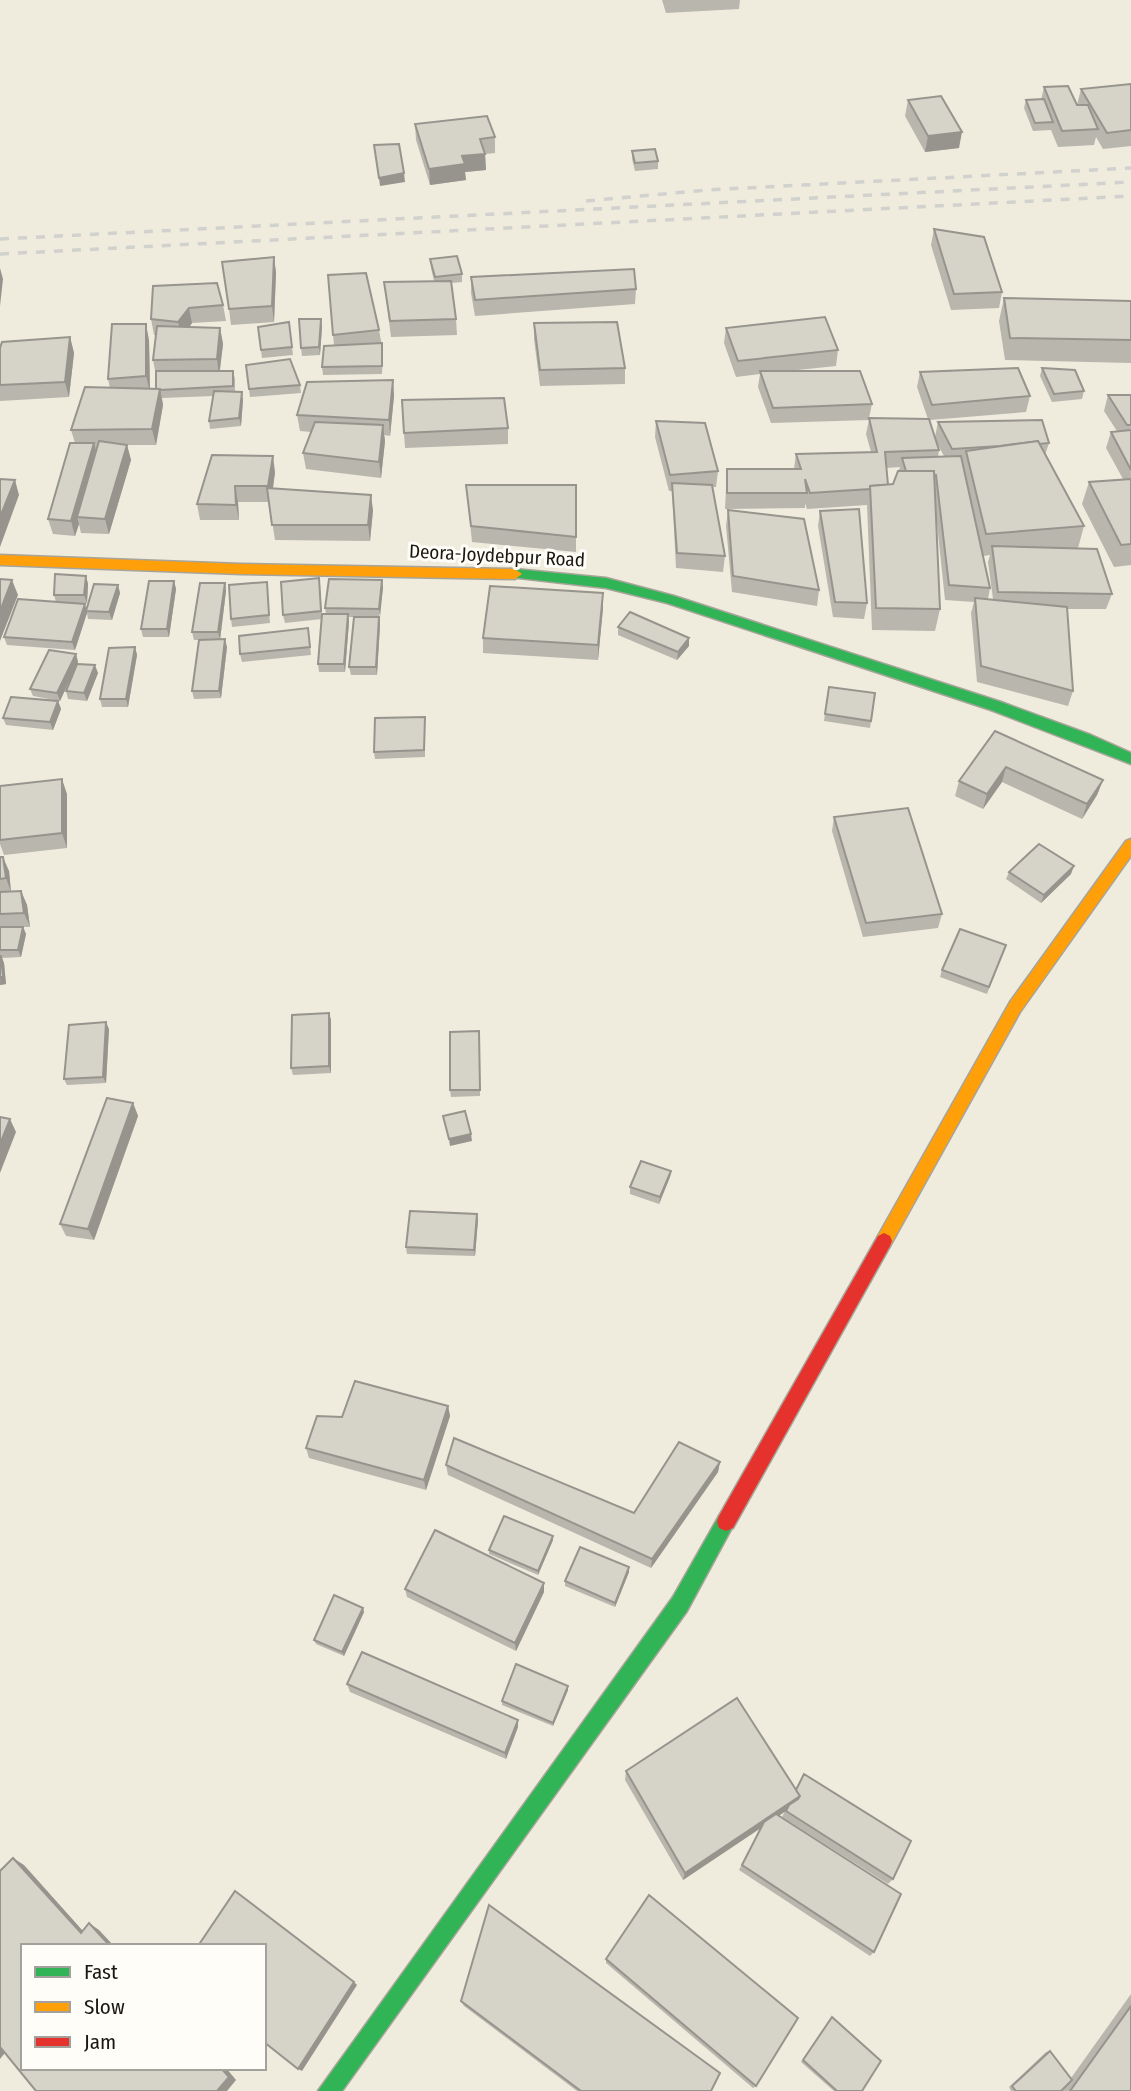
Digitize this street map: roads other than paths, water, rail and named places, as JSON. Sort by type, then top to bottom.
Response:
[{"type":"street","name":"Deora-Joydebpur Road","points":[[0,560],[241,569],[509,573],[606,583],[669,599],[996,706],[1086,739],[1131,760]]},
{"type":"street","points":[[329,2091],[680,1604],[1015,1007],[1131,845]]},
{"type":"railway","points":[[586,201],[707,190],[1131,168]]},
{"type":"railway","points":[[0,239],[1131,182]]},
{"type":"railway","points":[[0,254],[1131,196]]}]
